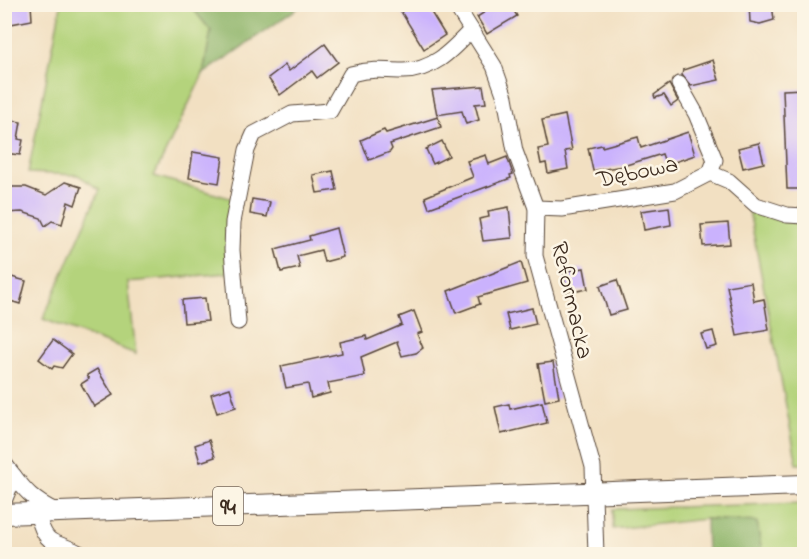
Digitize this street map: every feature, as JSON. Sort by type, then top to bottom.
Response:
[{"type":"main road","name":"94","points":[[4,514],[804,485]]},
{"type":"street","name":"Reformacka","points":[[455,4],[494,66],[505,97],[515,151],[536,208],[535,256],[593,467],[596,493],[597,555]]},
{"type":"street","points":[[238,322],[232,250],[233,222],[247,150],[254,134],[292,114],[330,111],[351,74],[372,68],[404,71],[426,67],[449,53],[471,30]]},
{"type":"street","points":[[678,84],[696,114],[715,160],[710,173]]},
{"type":"street","name":"Dębowa","points":[[536,208],[562,209],[675,191],[710,173],[729,181],[756,205],[787,215],[804,216]]},
{"type":"street","points":[[4,463],[38,503],[58,512]]},
{"type":"street","points":[[4,501],[14,476]]},
{"type":"street","points":[[37,513],[42,535],[56,545],[81,555]]},
{"type":"green space","points":[[61,5],[190,5],[211,31],[203,74],[154,176],[233,199],[227,273],[128,282],[136,354],[43,319],[100,190],[78,175],[28,173]]},
{"type":"green space","points":[[190,5],[302,5],[203,74],[211,31]]},
{"type":"green space","points":[[748,205],[804,221],[804,464],[797,464]]},
{"type":"green space","points":[[804,503],[804,554],[762,554],[757,522],[706,519],[613,529],[613,509]]},
{"type":"green space","points":[[706,519],[757,522],[762,554],[707,554]]},
{"type":"building","points":[[11,4],[31,4],[32,20],[11,24]]},
{"type":"building","points":[[408,4],[426,4],[445,35],[424,49],[400,10]]},
{"type":"building","points":[[481,4],[510,4],[517,16],[487,34],[477,17],[485,12]]},
{"type":"building","points":[[749,4],[772,4],[774,20],[760,24],[750,22]]},
{"type":"building","points":[[325,44],[338,62],[317,78],[312,71],[280,95],[268,78],[285,65],[289,71]]},
{"type":"building","points":[[713,60],[719,80],[691,86],[682,75],[683,70]]},
{"type":"building","points":[[669,84],[678,101],[671,106],[664,95],[655,98],[654,95]]},
{"type":"building","points":[[483,86],[486,103],[475,104],[479,120],[466,124],[462,111],[437,115],[432,90]]},
{"type":"building","points":[[804,89],[804,189],[787,189],[783,90]]},
{"type":"building","points":[[565,115],[572,150],[565,151],[568,169],[548,173],[546,163],[541,164],[538,149],[548,147],[542,120]]},
{"type":"building","points":[[438,117],[441,127],[390,144],[392,149],[390,152],[369,160],[361,140],[384,130],[386,133]]},
{"type":"building","points":[[4,119],[21,122],[18,139],[23,140],[20,155],[4,153]]},
{"type":"building","points":[[688,132],[695,155],[666,165],[662,154],[623,166],[593,171],[588,148],[602,145],[602,147],[638,137],[641,148]]},
{"type":"building","points":[[442,141],[449,156],[433,164],[426,149]]},
{"type":"building","points":[[759,143],[764,163],[743,168],[738,148]]},
{"type":"building","points":[[193,152],[223,157],[219,183],[189,178]]},
{"type":"building","points":[[486,155],[489,164],[507,157],[513,174],[510,175],[511,178],[429,208],[425,197],[473,177],[467,161]]},
{"type":"building","points":[[333,171],[337,190],[317,193],[313,175]]},
{"type":"building","points":[[65,182],[81,187],[75,205],[68,202],[62,224],[52,221],[45,226],[41,218],[22,212],[4,213],[4,187],[26,187],[46,195]]},
{"type":"building","points":[[252,199],[270,202],[267,217],[250,214]]},
{"type":"building","points":[[509,207],[512,238],[483,241],[479,219],[489,217],[488,211]]},
{"type":"building","points":[[669,207],[671,225],[644,230],[641,211]]},
{"type":"building","points":[[728,223],[730,244],[703,246],[701,225]]},
{"type":"building","points":[[336,228],[343,257],[324,262],[321,250],[297,256],[300,268],[281,272],[275,249],[310,240],[309,236]]},
{"type":"building","points":[[521,262],[527,283],[478,297],[480,304],[456,313],[448,291]]},
{"type":"building","points":[[584,268],[588,289],[567,293],[563,272]]},
{"type":"building","points":[[8,276],[26,281],[20,304],[4,299]]},
{"type":"building","points":[[617,280],[627,310],[609,315],[600,286]]},
{"type":"building","points":[[751,282],[754,301],[764,299],[769,330],[737,336],[727,286]]},
{"type":"building","points":[[205,298],[208,321],[184,323],[182,300]]},
{"type":"building","points":[[532,308],[536,324],[510,330],[506,314]]},
{"type":"building","points":[[414,311],[422,332],[417,334],[423,348],[416,353],[402,356],[397,342],[361,357],[365,376],[328,383],[330,393],[311,398],[308,384],[286,388],[281,366],[342,353],[340,342],[366,336],[367,340],[402,325],[399,317]]},
{"type":"building","points":[[713,331],[717,346],[706,349],[701,334]]},
{"type":"building","points":[[53,340],[72,354],[62,368],[54,366],[52,369],[39,359]]},
{"type":"building","points":[[553,362],[559,398],[545,401],[538,364]]},
{"type":"building","points":[[97,369],[113,395],[94,407],[81,384],[89,379],[87,375]]},
{"type":"building","points":[[230,388],[236,407],[217,413],[211,394]]},
{"type":"building","points":[[542,402],[547,423],[501,434],[495,407],[509,404],[510,409]]},
{"type":"building","points":[[209,440],[215,457],[200,462],[195,445]]}]
